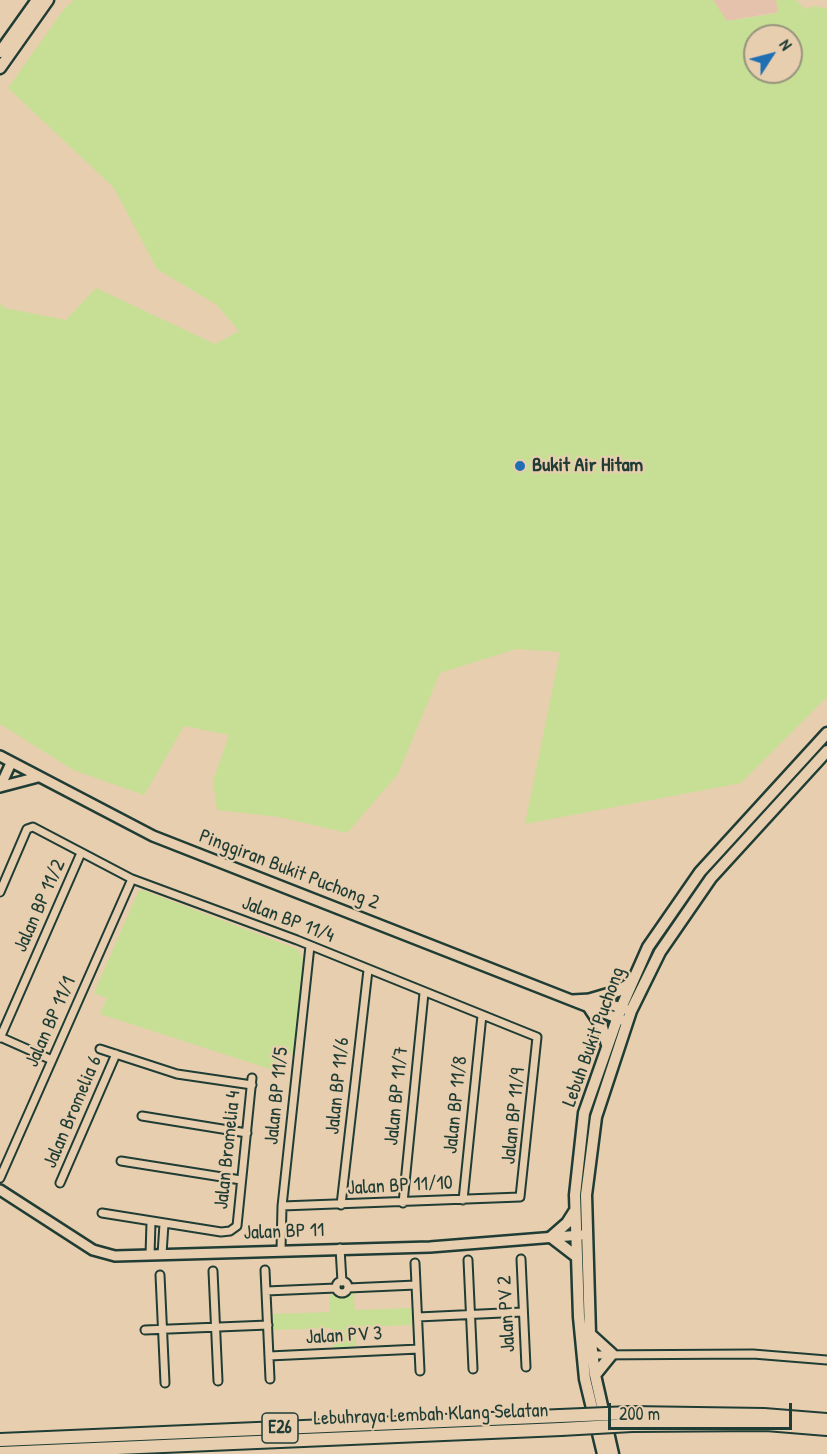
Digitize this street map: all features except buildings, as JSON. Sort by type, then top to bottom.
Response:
[{"type":"highway","name":"Lebuhraya Lembah Klang Selatan","points":[[0,1453],[631,1419],[764,1415],[827,1420]]},
{"type":"highway","name":"Lebuhraya Lembah Klang Selatan","points":[[631,1419],[766,1424],[827,1429]]},
{"type":"highway","name":"Lebuhraya Lembah Klang Selatan","points":[[0,1440],[561,1423]]},
{"type":"main road","points":[[0,52],[37,0]]},
{"type":"main road","points":[[0,68],[48,0]]},
{"type":"main road","name":"Lebuh Bukit Puchong","points":[[613,1454],[595,1375],[587,1356],[590,1334],[586,1196],[596,1117],[631,983],[648,947],[700,872],[827,733]]},
{"type":"main road","name":"Lebuh Bukit Puchong","points":[[603,1454],[587,1356],[575,1235],[584,1113],[607,1046],[660,952],[711,878],[827,751]]},
{"type":"main road","points":[[607,1046],[602,1027],[591,1004],[631,983]]},
{"type":"main road","points":[[576,1209],[567,1223],[551,1237],[577,1258]]},
{"type":"main road","points":[[590,1334],[612,1354],[595,1375]]},
{"type":"street","name":"Pinggiran Bukit Puchong 2","points":[[0,756],[153,836],[572,1000],[624,1015]]},
{"type":"street","points":[[1,786],[11,763]]},
{"type":"street","points":[[0,773],[1,786]]},
{"type":"street","points":[[1,786],[38,777]]},
{"type":"street","name":"Jalan BP 11/4","points":[[0,892],[30,827],[132,879],[310,946],[537,1037]]},
{"type":"street","name":"Jalan BP 11/2","points":[[0,1038],[4,1020],[81,853]]},
{"type":"street","name":"Jalan BP 11/1","points":[[1,1172],[132,879]]},
{"type":"street","name":"Jalan BP 11/5","points":[[281,1250],[282,1206],[310,946]]},
{"type":"street","name":"Jalan BP 11/6","points":[[341,1205],[368,970]]},
{"type":"street","name":"Jalan BP 11/7","points":[[403,1203],[424,993]]},
{"type":"street","name":"Jalan BP 11/8","points":[[463,1200],[482,1015]]},
{"type":"street","name":"Jalan BP 11/9","points":[[520,1197],[537,1037]]},
{"type":"street","points":[[0,1038],[52,1060]]},
{"type":"street","points":[[100,1049],[116,1054]]},
{"type":"street","name":"Jalan Bromelia 4","points":[[116,1054],[177,1074],[252,1082],[237,1226],[230,1232],[221,1232],[164,1224]]},
{"type":"street","name":"Jalan Bromelia 6","points":[[60,1183],[116,1054]]},
{"type":"street","points":[[142,1116],[247,1133]]},
{"type":"street","points":[[121,1161],[242,1180]]},
{"type":"street","name":"Jalan BP 11","points":[[0,1190],[93,1250],[115,1256],[430,1247],[588,1234]]},
{"type":"street","name":"Jalan BP 11/10","points":[[282,1206],[520,1197]]},
{"type":"street","points":[[102,1213],[164,1224],[162,1254]]},
{"type":"street","points":[[150,1255],[151,1222]]},
{"type":"street","points":[[340,1248],[342,1282],[348,1288]]},
{"type":"street","name":"Jalan PV 2","points":[[521,1259],[526,1367]]},
{"type":"street","points":[[468,1260],[473,1369]]},
{"type":"street","points":[[415,1263],[420,1371]]},
{"type":"street","points":[[265,1270],[270,1379]]},
{"type":"street","points":[[213,1271],[218,1381]]},
{"type":"street","points":[[160,1275],[165,1383]]},
{"type":"street","points":[[336,1288],[337,1283],[342,1282]]},
{"type":"street","points":[[266,1291],[336,1288],[343,1293],[348,1288],[416,1285]]},
{"type":"street","points":[[418,1317],[524,1312]]},
{"type":"street","points":[[145,1330],[268,1324]]},
{"type":"street","name":"Jalan PV 3","points":[[269,1356],[419,1349]]},
{"type":"street","points":[[587,1356],[753,1354],[827,1360]]},
{"type":"shaded area","points":[[675,0],[776,0],[779,12],[725,21]]},
{"type":"green space","points":[[74,0],[713,0],[727,21],[778,13],[776,0],[796,0],[805,9],[814,6],[827,9],[827,697],[741,783],[525,824],[560,652],[516,649],[440,673],[398,774],[347,833],[279,817],[217,810],[213,781],[229,735],[184,726],[144,795],[73,770],[0,724],[0,304],[5,308],[66,320],[96,288],[215,344],[239,331],[217,305],[157,269],[114,188],[8,88],[64,9]]},
{"type":"green space","points":[[143,890],[297,949],[303,958],[293,1054],[279,1052],[276,1071],[100,1014],[107,998],[94,993],[138,892]]},
{"type":"green space","points":[[353,1292],[355,1310],[411,1308],[412,1325],[356,1327],[356,1346],[334,1348],[332,1328],[272,1330],[273,1314],[330,1312],[329,1294],[345,1297]]},
{"type":"place","name":"Bukit Air Hitam","points":[[520,466]]}]
